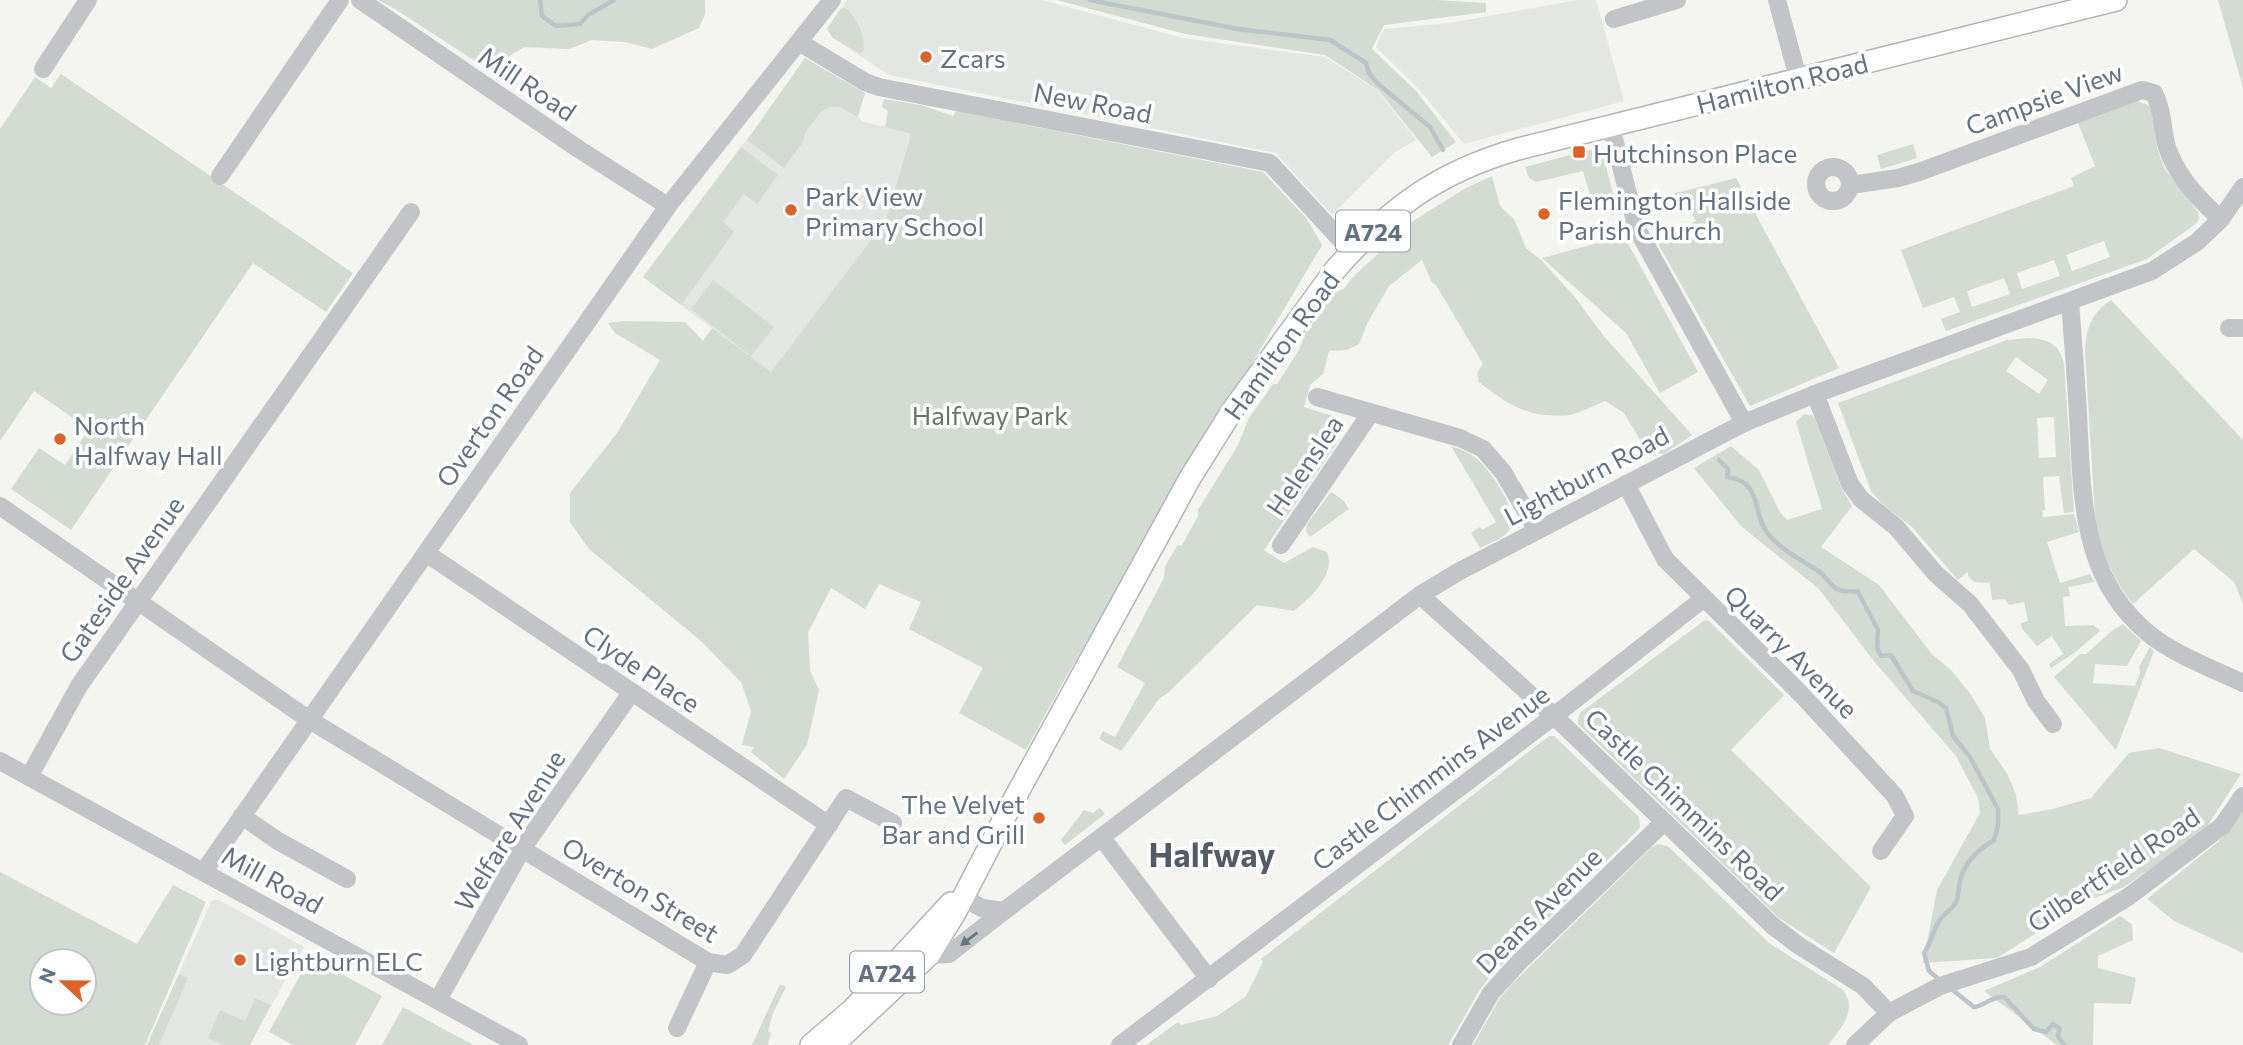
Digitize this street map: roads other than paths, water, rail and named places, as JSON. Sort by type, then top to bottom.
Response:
[{"type":"main road","name":"Hamilton Road","points":[[833,1045],[929,955],[955,913],[1191,478],[1232,411],[1335,270],[1351,251],[1407,200],[1452,173],[1507,152],[2116,0]]},
{"type":"main road","name":"Hamilton Road","points":[[811,1045],[853,1009],[947,905],[962,897]]},
{"type":"street","points":[[43,69],[88,0]]},
{"type":"street","points":[[220,176],[340,0]]},
{"type":"street","name":"Mill Road","points":[[360,0],[580,150],[668,206]]},
{"type":"street","name":"Overton Road","points":[[204,871],[668,206],[832,0]]},
{"type":"street","points":[[1614,19],[1678,0]]},
{"type":"street","points":[[1777,0],[1797,78]]},
{"type":"street","name":"New Road","points":[[799,42],[865,82],[879,87],[1270,163],[1351,251]]},
{"type":"street","name":"Campsie View","points":[[1851,185],[1919,172],[2142,90],[2154,93],[2159,103],[2167,147],[2180,173],[2204,204],[2221,219]]},
{"type":"street","points":[[1611,127],[1637,229],[1744,423]]},
{"type":"street","name":"Lightburn Road","points":[[929,955],[949,954],[1420,595],[1458,572],[1744,423],[1815,394],[2152,271],[2197,242],[2221,219],[2243,187]]},
{"type":"street","name":"Gateside Avenue","points":[[29,777],[79,686],[411,212]]},
{"type":"street","points":[[2070,303],[2086,523],[2100,571],[2113,597],[2146,631],[2162,643],[2243,683]]},
{"type":"street","points":[[1815,394],[1850,484],[1861,499],[1896,527],[1936,574],[1970,604],[2021,670],[2036,701],[2053,723]]},
{"type":"street","points":[[1317,397],[1460,438],[1483,449],[1503,472],[1537,530]]},
{"type":"street","name":"Helenslea","points":[[1281,545],[1370,414]]},
{"type":"street","name":"Quarry Avenue","points":[[1626,484],[1665,559],[1801,694],[1895,796],[1905,816],[1881,851]]},
{"type":"street","name":"Overton Street","points":[[0,506],[308,719],[708,962],[727,965],[743,955],[846,798],[892,823]]},
{"type":"street","name":"Clyde Place","points":[[426,553],[829,825]]},
{"type":"street","name":"Castle Chimmins Road","points":[[1420,595],[1554,716],[1773,926],[1863,986],[1889,1013]]},
{"type":"street","name":"Castle Chimmins Avenue","points":[[1120,1045],[1554,716],[1703,599]]},
{"type":"street","name":"Welfare Avenue","points":[[438,1000],[522,849],[631,693]]},
{"type":"street","name":"Mill Road","points":[[0,761],[438,1000],[508,1042]]},
{"type":"street","name":"Gilbertfield Road","points":[[1855,1045],[1889,1013],[1940,986],[2031,957],[2128,897],[2222,826],[2243,796]]},
{"type":"street","points":[[242,817],[278,841],[347,878]]},
{"type":"street","name":"Deans Avenue","points":[[1461,1045],[1491,993],[1518,963],[1664,822]]},
{"type":"street","points":[[1102,838],[1209,979]]},
{"type":"street","points":[[962,897],[982,908],[1004,911]]},
{"type":"street","points":[[677,1028],[708,962]]},
{"type":"waterway","points":[[540,0],[542,16],[556,26],[580,24],[588,15],[614,0]]},
{"type":"waterway","points":[[1090,0],[1238,29],[1330,40],[1366,63],[1369,73],[1378,84],[1430,127],[1443,150]]},
{"type":"waterway","points":[[1719,460],[1728,469],[1727,477],[1739,480],[1752,492],[1764,527],[1774,540],[1820,572],[1837,589],[1858,592],[1878,630],[1877,648],[1881,656],[1891,655],[1913,691],[1946,708],[1953,736],[1970,757],[1998,809],[1994,840],[1978,852],[1965,868],[1956,902],[1940,920],[1924,953],[1929,971],[1941,981]]},
{"type":"waterway","points":[[1950,988],[1974,1007],[2004,997],[2034,1029],[2046,1032],[2053,1024],[2060,1029],[2058,1036],[2064,1045]]},
{"type":"place","name":"Zcars","points":[[926,57]]},
{"type":"place","name":"Hutchinson Place","points":[[1579,152]]},
{"type":"place","name":"Park View Primary School","points":[[791,210]]},
{"type":"place","name":"Flemington Hallside Parish Church","points":[[1544,214]]},
{"type":"place","name":"North Halfway Hall","points":[[60,439]]},
{"type":"place","name":"The Velvet Bar and Grill","points":[[1039,818]]},
{"type":"place","name":"Lightburn ELC","points":[[240,960]]},
{"type":"district","name":"Halfway","points":[[1212,853]]},
{"type":"park label","name":"Halfway Park","points":[[990,414]]}]
